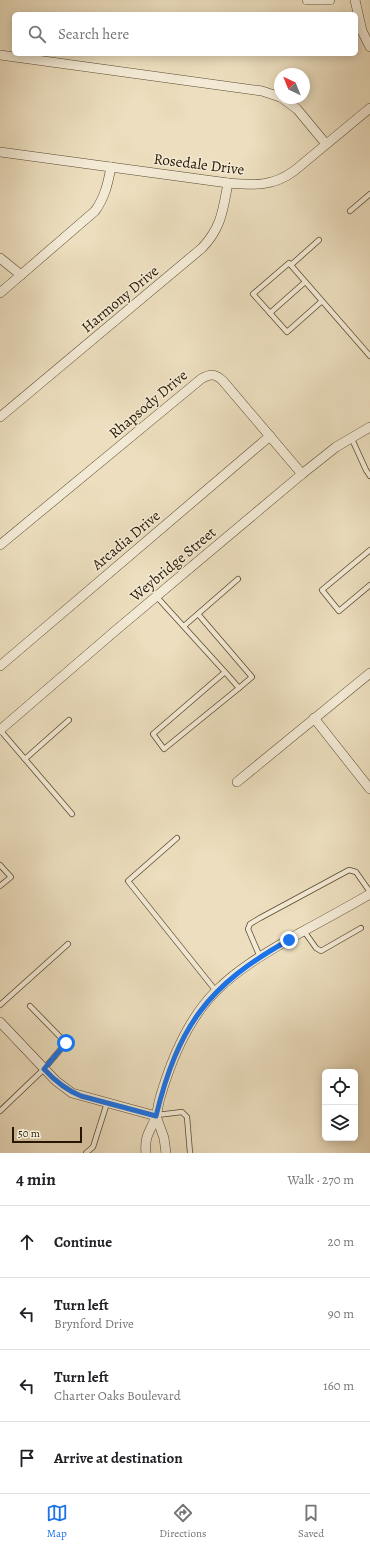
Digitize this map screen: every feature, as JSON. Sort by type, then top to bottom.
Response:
[{"type":"street","points":[[307,0],[330,0]]},
{"type":"street","points":[[355,0],[358,12]]},
{"type":"street","points":[[358,13],[362,31],[370,47]]},
{"type":"street","points":[[0,55],[262,91],[274,95]]},
{"type":"street","points":[[289,104],[296,109],[326,144]]},
{"type":"street","name":"Rosedale Drive","points":[[0,152],[228,183],[261,185],[278,181],[294,171],[370,108]]},
{"type":"street","points":[[0,293],[95,211],[106,190],[111,167]]},
{"type":"street","name":"Harmony Drive","points":[[0,416],[202,248],[210,239],[219,224],[228,183]]},
{"type":"street","points":[[0,258],[21,275]]},
{"type":"street","name":"Rhapsody Drive","points":[[0,546],[201,379],[208,375],[219,377],[302,474]]},
{"type":"street","name":"Weybridge Street","points":[[0,730],[156,596],[302,474],[336,447],[370,427]]},
{"type":"street","name":"Arcadia Drive","points":[[0,666],[270,436]]},
{"type":"street","points":[[237,782],[370,673]]},
{"type":"street","points":[[314,718],[370,789]]},
{"type":"street","points":[[146,1153],[146,1138],[156,1115],[163,1089],[181,1042],[200,1010],[216,991],[260,956],[370,893]]},
{"type":"street","points":[[0,1022],[56,1081],[72,1093],[156,1115]]},
{"type":"street","points":[[156,1115],[164,1138],[166,1153]]},
{"type":"lane","points":[[350,211],[370,194]]},
{"type":"lane","points":[[319,240],[291,265],[289,263],[253,294],[287,332],[322,301]]},
{"type":"lane","points":[[291,265],[370,356]]},
{"type":"lane","points":[[270,312],[305,282]]},
{"type":"lane","points":[[351,437],[370,476]]},
{"type":"lane","points":[[370,550],[322,590],[339,611],[370,585]]},
{"type":"lane","points":[[184,626],[238,579]]},
{"type":"lane","points":[[156,596],[239,688]]},
{"type":"lane","points":[[198,614],[252,677],[164,749],[153,734],[225,672]]},
{"type":"lane","points":[[25,759],[69,720]]},
{"type":"lane","points":[[0,730],[72,814]]},
{"type":"lane","points":[[178,838],[128,881],[216,991]]},
{"type":"lane","points":[[0,865],[11,876],[0,886]]},
{"type":"lane","points":[[260,956],[248,929],[250,924],[260,918],[349,870],[356,872],[370,893]]},
{"type":"lane","points":[[304,931],[316,948],[321,951],[361,928]]},
{"type":"lane","points":[[0,1005],[68,944]]},
{"type":"lane","points":[[0,1111],[44,1069],[66,1043],[30,1006]]},
{"type":"lane","points":[[86,1153],[93,1147],[107,1103]]},
{"type":"lane","points":[[156,1115],[182,1112],[187,1117],[190,1153]]},
{"type":"route","points":[[66,1043],[44,1069],[63,1087],[72,1093],[81,1096],[156,1116],[174,1057],[200,1010],[216,991],[244,968],[266,952],[289,940]]}]
